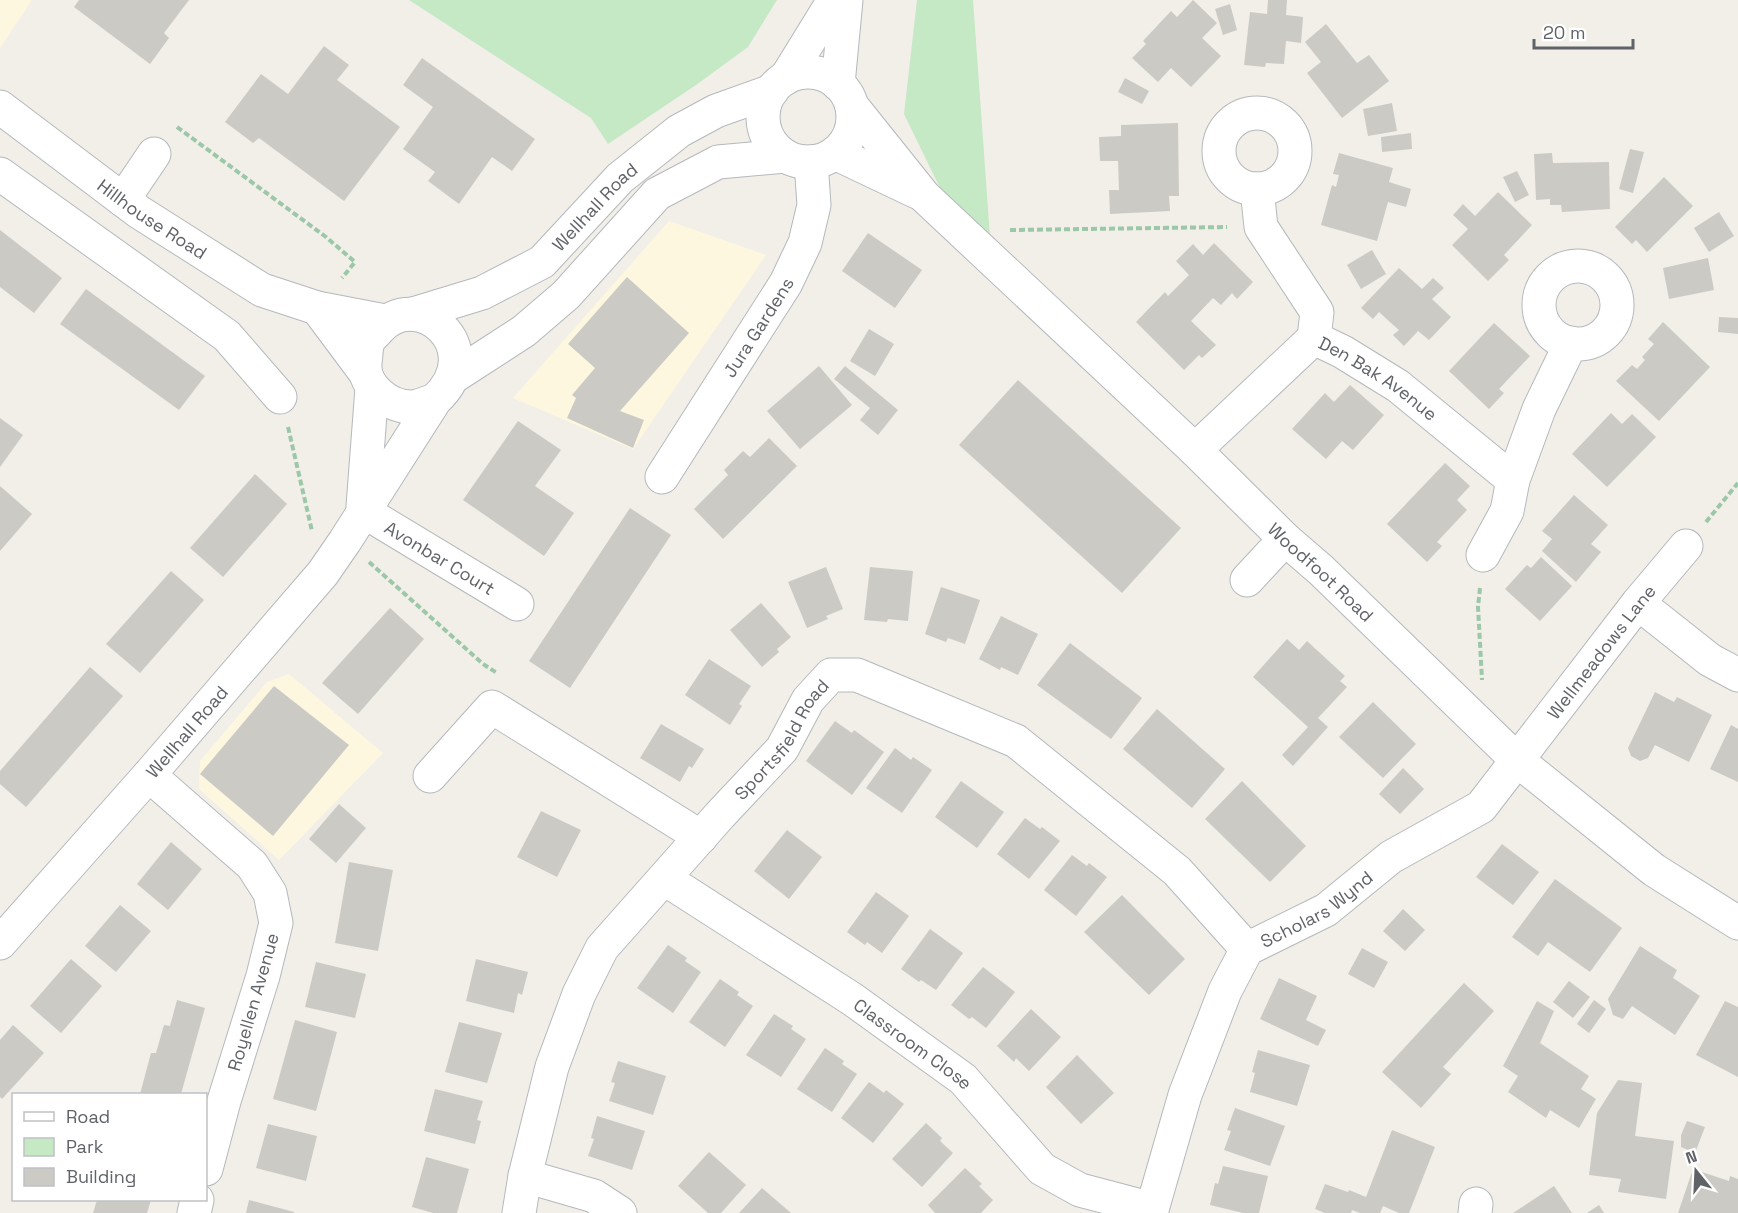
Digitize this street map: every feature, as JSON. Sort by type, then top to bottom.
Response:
[{"type":"street","points":[[834,0],[764,108],[764,127],[771,143],[811,157],[845,144],[851,132],[853,119],[845,95],[846,0]]},
{"type":"street","points":[[779,84],[803,72],[822,75],[845,95]]},
{"type":"street","name":"Wellhall Road","points":[[399,318],[482,293],[542,262],[620,178],[679,131],[716,111],[779,84]]},
{"type":"street","name":"Woodfoot Road","points":[[845,95],[924,196],[1195,450],[1517,760],[1654,870],[1738,922]]},
{"type":"street","name":"Hillhouse Road","points":[[0,107],[123,200],[262,290],[317,308],[399,318]]},
{"type":"street","points":[[123,200],[154,154]]},
{"type":"street","name":"Wellhall Road","points":[[0,943],[149,775],[322,573],[444,388],[524,331],[566,295],[657,194],[718,162],[811,157]]},
{"type":"street","name":"Woodfoot Road","points":[[811,157],[924,196]]},
{"type":"street","name":"Jura Gardens","points":[[662,477],[786,283],[805,243],[814,205],[811,157]]},
{"type":"street","points":[[0,174],[227,336],[280,397]]},
{"type":"street","name":"Den Bak Avenue","points":[[1257,189],[1261,227],[1317,312],[1314,338],[1343,352],[1398,386],[1513,480]]},
{"type":"street","points":[[317,308],[368,380],[390,402],[413,407],[444,388],[456,360],[453,343],[444,329],[430,319],[399,318],[367,342],[368,380]]},
{"type":"street","points":[[1195,450],[1314,338]]},
{"type":"street","points":[[1483,555],[1507,511],[1513,480],[1539,409],[1571,343]]},
{"type":"street","name":"Wellhall Road","points":[[363,511],[368,380]]},
{"type":"street","name":"Avonbar Court","points":[[363,511],[517,604]]},
{"type":"street","points":[[1247,580],[1285,538]]},
{"type":"street","name":"Wellmeadows Lane","points":[[1517,760],[1638,603],[1686,546]]},
{"type":"street","points":[[1638,603],[1710,660],[1738,675]]},
{"type":"street","name":"Sportsfield Road","points":[[519,1213],[525,1176],[552,1067],[579,994],[602,948],[782,749],[808,700],[831,675],[857,675],[1016,741],[1177,871],[1246,949]]},
{"type":"street","points":[[430,776],[492,707],[701,837]]},
{"type":"street","name":"Scholars Wynd","points":[[1152,1211],[1185,1095],[1225,991],[1246,949],[1326,910],[1391,857],[1481,807],[1517,760]]},
{"type":"street","name":"Royellen Avenue","points":[[149,775],[252,865],[270,893],[276,923],[263,976],[224,1101],[207,1165]]},
{"type":"street","name":"Classroom Close","points":[[665,879],[852,999],[963,1079],[1042,1169],[1080,1190],[1152,1211]]},
{"type":"street","points":[[525,1176],[594,1196],[620,1213]]},
{"type":"path","points":[[174,125],[326,237],[355,262],[317,308]]},
{"type":"path","points":[[960,230],[1261,227]]},
{"type":"path","points":[[280,397],[322,573]]},
{"type":"path","points":[[1686,546],[1738,483]]},
{"type":"path","points":[[345,541],[483,664],[503,676]]},
{"type":"path","points":[[1483,555],[1478,607],[1485,728]]},
{"type":"shaded area","points":[[0,0],[32,0],[0,48]]},
{"type":"shaded area","points":[[669,221],[766,255],[633,449],[513,398]]},
{"type":"shaded area","points":[[289,674],[383,753],[279,860],[199,789],[200,761],[267,682]]},
{"type":"green space","points":[[409,0],[777,0],[748,47],[608,144],[591,118]]},
{"type":"green space","points":[[917,0],[973,0],[990,237],[941,190],[904,114]]},
{"type":"building","points":[[79,0],[189,0],[164,33],[169,38],[150,64],[74,7]]},
{"type":"building","points":[[1193,0],[1217,23],[1202,38],[1221,56],[1191,87],[1171,68],[1158,82],[1132,58],[1146,44],[1143,41],[1171,11],[1177,17]]},
{"type":"building","points":[[1268,0],[1287,0],[1286,15],[1303,17],[1301,43],[1286,41],[1284,64],[1266,63],[1265,67],[1244,65],[1250,12],[1267,14]]},
{"type":"building","points":[[1230,4],[1237,30],[1223,35],[1215,9]]},
{"type":"building","points":[[1326,24],[1357,63],[1369,55],[1389,81],[1342,118],[1307,73],[1321,62],[1305,42]]},
{"type":"building","points":[[324,46],[349,65],[337,80],[400,127],[344,201],[259,138],[253,143],[225,122],[261,74],[288,94]]},
{"type":"building","points":[[422,58],[535,139],[512,171],[492,157],[459,204],[428,181],[435,172],[403,149],[433,107],[403,85]]},
{"type":"building","points":[[1125,78],[1149,91],[1142,104],[1118,92]]},
{"type":"building","points":[[1392,103],[1397,131],[1368,136],[1363,109]]},
{"type":"building","points":[[1178,123],[1179,196],[1169,196],[1170,211],[1110,214],[1109,190],[1119,190],[1118,161],[1100,161],[1099,137],[1121,136],[1121,125]]},
{"type":"building","points":[[1411,133],[1412,149],[1382,152],[1381,137]]},
{"type":"building","points":[[1630,149],[1644,152],[1633,193],[1619,189]]},
{"type":"building","points":[[1339,153],[1393,168],[1389,182],[1411,189],[1406,207],[1388,202],[1377,241],[1321,225],[1332,185],[1336,187],[1339,175],[1333,174]]},
{"type":"building","points":[[1552,153],[1553,163],[1609,162],[1610,209],[1562,212],[1561,205],[1550,205],[1550,199],[1536,200],[1534,154]]},
{"type":"building","points":[[1517,171],[1529,195],[1515,202],[1503,177]]},
{"type":"building","points":[[1664,177],[1693,206],[1647,252],[1636,240],[1632,244],[1615,227]]},
{"type":"building","points":[[1498,192],[1532,225],[1504,255],[1509,260],[1488,281],[1452,245],[1468,229],[1453,215],[1463,204],[1475,216]]},
{"type":"building","points":[[1719,212],[1734,236],[1709,252],[1694,228]]},
{"type":"building","points":[[0,230],[62,278],[34,313],[0,287]]},
{"type":"building","points":[[868,233],[922,270],[895,308],[842,271]]},
{"type":"building","points":[[1214,243],[1253,282],[1237,299],[1232,293],[1221,305],[1213,298],[1191,321],[1216,345],[1202,358],[1199,355],[1184,370],[1136,322],[1165,292],[1168,296],[1189,275],[1176,261],[1193,244],[1203,255]]},
{"type":"building","points":[[1372,250],[1386,274],[1361,289],[1347,265]]},
{"type":"building","points":[[1708,258],[1714,290],[1669,299],[1663,268]]},
{"type":"building","points":[[1399,268],[1422,289],[1433,278],[1444,288],[1432,299],[1451,317],[1429,340],[1418,331],[1404,346],[1393,335],[1399,330],[1379,312],[1373,319],[1361,308]]},
{"type":"building","points":[[627,277],[689,333],[620,411],[644,420],[633,448],[567,418],[576,398],[572,395],[595,368],[568,344]]},
{"type":"building","points":[[86,289],[205,376],[179,410],[60,324]]},
{"type":"building","points":[[1719,317],[1738,318],[1738,334],[1718,332]]},
{"type":"building","points":[[1663,322],[1710,367],[1659,421],[1616,381],[1632,365],[1637,369],[1645,360],[1642,357],[1654,344],[1648,339]]},
{"type":"building","points":[[1494,323],[1530,356],[1499,389],[1504,393],[1489,409],[1449,371]]},
{"type":"building","points":[[869,329],[894,344],[875,376],[850,361]]},
{"type":"building","points":[[819,366],[852,405],[800,449],[767,411]]},
{"type":"building","points":[[845,366],[898,410],[878,435],[860,420],[870,408],[834,379]]},
{"type":"building","points":[[1018,380],[1181,528],[1122,593],[959,445]]},
{"type":"building","points":[[1350,385],[1384,415],[1353,450],[1342,441],[1326,459],[1292,429],[1325,393],[1334,402]]},
{"type":"building","points":[[1611,413],[1622,424],[1632,414],[1656,437],[1607,487],[1572,454]]},
{"type":"building","points":[[0,418],[23,435],[0,467]]},
{"type":"building","points":[[518,421],[561,450],[535,486],[574,513],[544,556],[463,500]]},
{"type":"building","points":[[769,438],[797,466],[723,539],[694,509],[728,475],[724,470],[743,451],[750,457]]},
{"type":"building","points":[[1445,463],[1470,486],[1457,500],[1467,510],[1437,542],[1442,546],[1427,562],[1387,524]]},
{"type":"building","points":[[255,474],[287,504],[223,577],[190,548]]},
{"type":"building","points":[[0,486],[32,514],[0,551]]},
{"type":"building","points":[[1574,495],[1608,525],[1591,544],[1601,552],[1576,582],[1542,551],[1552,539],[1542,531]]},
{"type":"building","points":[[630,508],[671,535],[570,688],[529,661]]},
{"type":"building","points":[[1541,557],[1572,586],[1540,621],[1505,589],[1527,565],[1531,568]]},
{"type":"building","points":[[826,567],[843,609],[826,616],[828,619],[807,628],[788,582]]},
{"type":"building","points":[[870,567],[913,571],[908,621],[864,620]]},
{"type":"building","points":[[171,571],[204,600],[140,673],[106,644]]},
{"type":"building","points":[[941,587],[980,600],[965,644],[948,638],[946,642],[925,634]]},
{"type":"building","points":[[761,603],[791,637],[762,667],[730,630]]},
{"type":"building","points":[[390,608],[424,639],[358,714],[322,683]]},
{"type":"building","points":[[1001,616],[1038,634],[1018,675],[1001,667],[1000,670],[979,659]]},
{"type":"building","points":[[1287,639],[1299,650],[1307,641],[1345,676],[1340,681],[1347,687],[1318,718],[1328,727],[1293,766],[1282,755],[1308,727],[1253,677]]},
{"type":"building","points":[[1070,643],[1142,698],[1111,739],[1037,685]]},
{"type":"building","points":[[709,659],[751,686],[739,704],[742,706],[730,725],[685,695]]},
{"type":"building","points":[[90,667],[123,696],[26,807],[0,784],[0,771]]},
{"type":"building","points":[[274,686],[349,745],[273,836],[200,774]]},
{"type":"building","points":[[1655,692],[1674,702],[1677,697],[1712,715],[1689,762],[1655,745],[1648,758],[1640,761],[1631,756],[1628,748]]},
{"type":"building","points":[[1373,702],[1416,744],[1383,778],[1339,737]]},
{"type":"building","points":[[1157,709],[1225,769],[1192,808],[1123,749]]},
{"type":"building","points":[[835,721],[852,733],[854,730],[884,752],[852,795],[806,761]]},
{"type":"building","points":[[661,724],[704,749],[692,768],[689,766],[680,782],[640,758]]},
{"type":"building","points":[[1731,725],[1738,729],[1738,782],[1710,769]]},
{"type":"building","points":[[895,748],[911,760],[913,757],[932,770],[902,813],[866,788]]},
{"type":"building","points":[[1403,768],[1424,789],[1400,814],[1379,794]]},
{"type":"building","points":[[961,781],[1004,812],[977,848],[935,817]]},
{"type":"building","points":[[1242,781],[1306,846],[1270,882],[1205,819]]},
{"type":"building","points":[[339,804],[366,828],[336,863],[309,839]]},
{"type":"building","points":[[541,811],[581,830],[557,877],[517,857]]},
{"type":"building","points":[[1025,818],[1040,829],[1042,827],[1060,841],[1029,879],[997,854]]},
{"type":"building","points":[[787,830],[822,857],[789,899],[754,871]]},
{"type":"building","points":[[171,842],[202,869],[168,910],[137,884]]},
{"type":"building","points":[[1502,844],[1539,872],[1513,905],[1476,877]]},
{"type":"building","points":[[1072,855],[1087,866],[1089,863],[1107,877],[1076,916],[1044,890]]},
{"type":"building","points":[[349,862],[393,870],[378,951],[335,943]]},
{"type":"building","points":[[1555,879],[1622,928],[1590,972],[1548,942],[1538,956],[1512,937]]},
{"type":"building","points":[[876,892],[909,916],[882,953],[867,942],[865,945],[847,932]]},
{"type":"building","points":[[1122,895],[1185,959],[1149,995],[1084,932]]},
{"type":"building","points":[[120,905],[151,931],[116,972],[85,946]]},
{"type":"building","points":[[1403,909],[1425,930],[1405,951],[1383,931]]},
{"type":"building","points":[[930,929],[963,953],[936,990],[921,980],[919,982],[901,969]]},
{"type":"building","points":[[668,945],[687,958],[685,961],[701,972],[673,1013],[637,988]]},
{"type":"building","points":[[1640,946],[1677,970],[1673,978],[1700,996],[1675,1035],[1632,1006],[1623,1019],[1613,1015],[1608,999]]},
{"type":"building","points":[[1362,948],[1388,962],[1374,988],[1348,974]]},
{"type":"building","points":[[71,959],[102,986],[61,1033],[30,1006]]},
{"type":"building","points":[[476,959],[528,972],[522,995],[518,993],[514,1013],[466,1001]]},
{"type":"building","points":[[316,962],[366,974],[355,1018],[305,1007]]},
{"type":"building","points":[[983,967],[1015,992],[986,1028],[972,1017],[969,1019],[951,1005]]},
{"type":"building","points":[[1279,978],[1317,996],[1306,1020],[1326,1030],[1318,1046],[1260,1019]]},
{"type":"building","points":[[720,979],[739,992],[737,995],[753,1006],[725,1047],[689,1022]]},
{"type":"building","points":[[1569,981],[1590,997],[1573,1018],[1553,1002]]},
{"type":"building","points":[[1464,983],[1494,1011],[1443,1067],[1451,1074],[1421,1108],[1382,1072]]},
{"type":"building","points":[[177,1000],[205,1008],[181,1093],[140,1093],[151,1053],[156,1053],[164,1025],[170,1026]]},
{"type":"building","points":[[1594,1000],[1606,1009],[1589,1033],[1577,1024]]},
{"type":"building","points":[[1537,1001],[1554,1011],[1540,1043],[1589,1076],[1581,1089],[1596,1099],[1579,1128],[1550,1110],[1546,1118],[1508,1092],[1518,1076],[1503,1066]]},
{"type":"building","points":[[1725,1001],[1738,1007],[1738,1077],[1696,1055]]},
{"type":"building","points":[[1031,1009],[1061,1037],[1029,1071],[1016,1058],[1014,1062],[997,1046]]},
{"type":"building","points":[[774,1014],[793,1026],[791,1029],[806,1039],[781,1077],[746,1055]]},
{"type":"building","points":[[295,1020],[337,1032],[316,1111],[273,1099]]},
{"type":"building","points":[[459,1022],[502,1033],[487,1083],[445,1072]]},
{"type":"building","points":[[13,1025],[44,1053],[2,1099],[0,1097],[0,1040]]},
{"type":"building","points":[[825,1048],[844,1061],[842,1064],[857,1074],[832,1112],[797,1089]]},
{"type":"building","points":[[1258,1050],[1310,1065],[1297,1106],[1250,1092]]},
{"type":"building","points":[[1077,1055],[1114,1093],[1081,1124],[1046,1087]]},
{"type":"building","points":[[618,1061],[666,1076],[653,1115],[609,1101],[615,1083],[611,1082]]},
{"type":"building","points":[[1618,1080],[1642,1083],[1635,1136],[1674,1141],[1666,1199],[1618,1192],[1621,1179],[1589,1175],[1597,1113]]},
{"type":"building","points":[[869,1082],[884,1093],[886,1090],[904,1104],[873,1143],[841,1118]]},
{"type":"building","points":[[435,1089],[483,1101],[477,1120],[481,1121],[475,1144],[424,1131]]},
{"type":"building","points":[[1235,1108],[1285,1126],[1270,1166],[1224,1150],[1231,1131],[1227,1130]]},
{"type":"building","points":[[597,1116],[645,1131],[632,1170],[588,1156],[594,1139],[591,1138]]},
{"type":"building","points":[[1687,1121],[1705,1127],[1695,1153],[1681,1147],[1681,1135]]},
{"type":"building","points":[[926,1123],[942,1138],[940,1141],[953,1153],[922,1187],[892,1159]]},
{"type":"building","points":[[268,1124],[317,1136],[306,1181],[256,1168]]},
{"type":"building","points":[[1392,1130],[1435,1147],[1409,1213],[1399,1213],[1383,1206],[1380,1213],[1360,1213],[1352,1210],[1351,1213],[1325,1213],[1315,1209],[1325,1184],[1366,1197]]},
{"type":"building","points":[[709,1152],[746,1185],[721,1213],[708,1213],[678,1186]]},
{"type":"building","points":[[426,1157],[469,1169],[457,1213],[433,1213],[412,1207]]},
{"type":"building","points":[[1223,1166],[1268,1176],[1259,1213],[1243,1213],[1210,1205],[1215,1183],[1218,1184]]},
{"type":"building","points":[[965,1168],[982,1184],[979,1186],[993,1200],[981,1213],[935,1213],[928,1205]]},
{"type":"building","points":[[1693,1169],[1729,1181],[1730,1176],[1738,1179],[1738,1213],[1678,1213]]},
{"type":"building","points":[[1554,1186],[1572,1213],[1513,1213]]},
{"type":"building","points":[[762,1188],[791,1213],[739,1213]]},
{"type":"building","points":[[249,1200],[294,1212],[294,1213],[246,1213]]},
{"type":"building","points":[[97,1201],[151,1201],[147,1213],[93,1213]]},
{"type":"building","points":[[1599,1205],[1604,1213],[1587,1213]]}]
